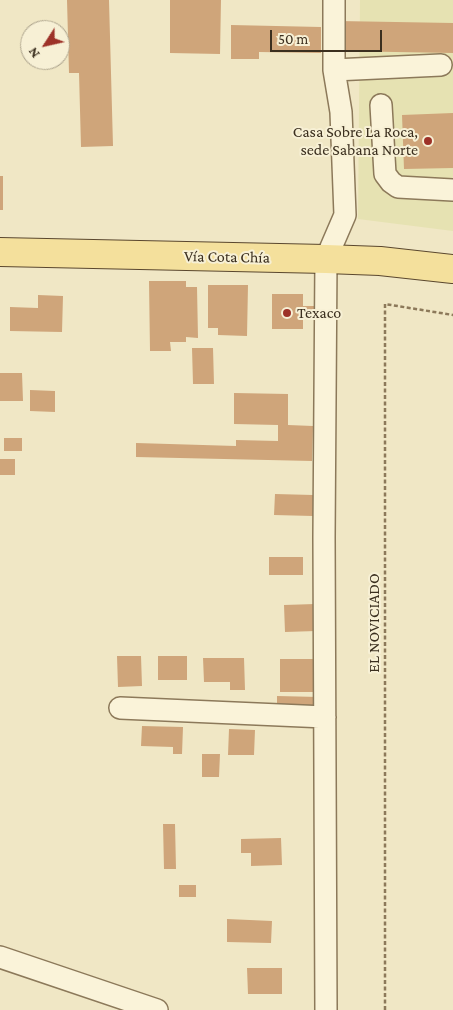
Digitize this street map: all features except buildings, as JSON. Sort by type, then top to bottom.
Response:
[{"type":"main road","name":"Vía Cota Chía","points":[[0,252],[380,261],[453,269]]},
{"type":"street","points":[[326,1010],[326,259],[345,215],[341,112],[334,70],[334,0]]},
{"type":"street","points":[[334,70],[441,65]]},
{"type":"street","points":[[381,105],[385,174],[391,182],[398,187],[453,190]]},
{"type":"street","points":[[120,708],[325,717]]},
{"type":"street","points":[[0,958],[158,1010]]},
{"type":"path","name":"EL NOVICIADO","points":[[385,1010],[385,304],[453,315]]},
{"type":"shaded area","points":[[360,0],[453,0],[453,231],[358,219]]},
{"type":"place","name":"Casa Sobre La Roca, sede Sabana Norte","points":[[428,141]]},
{"type":"place","name":"Texaco","points":[[287,313]]}]
